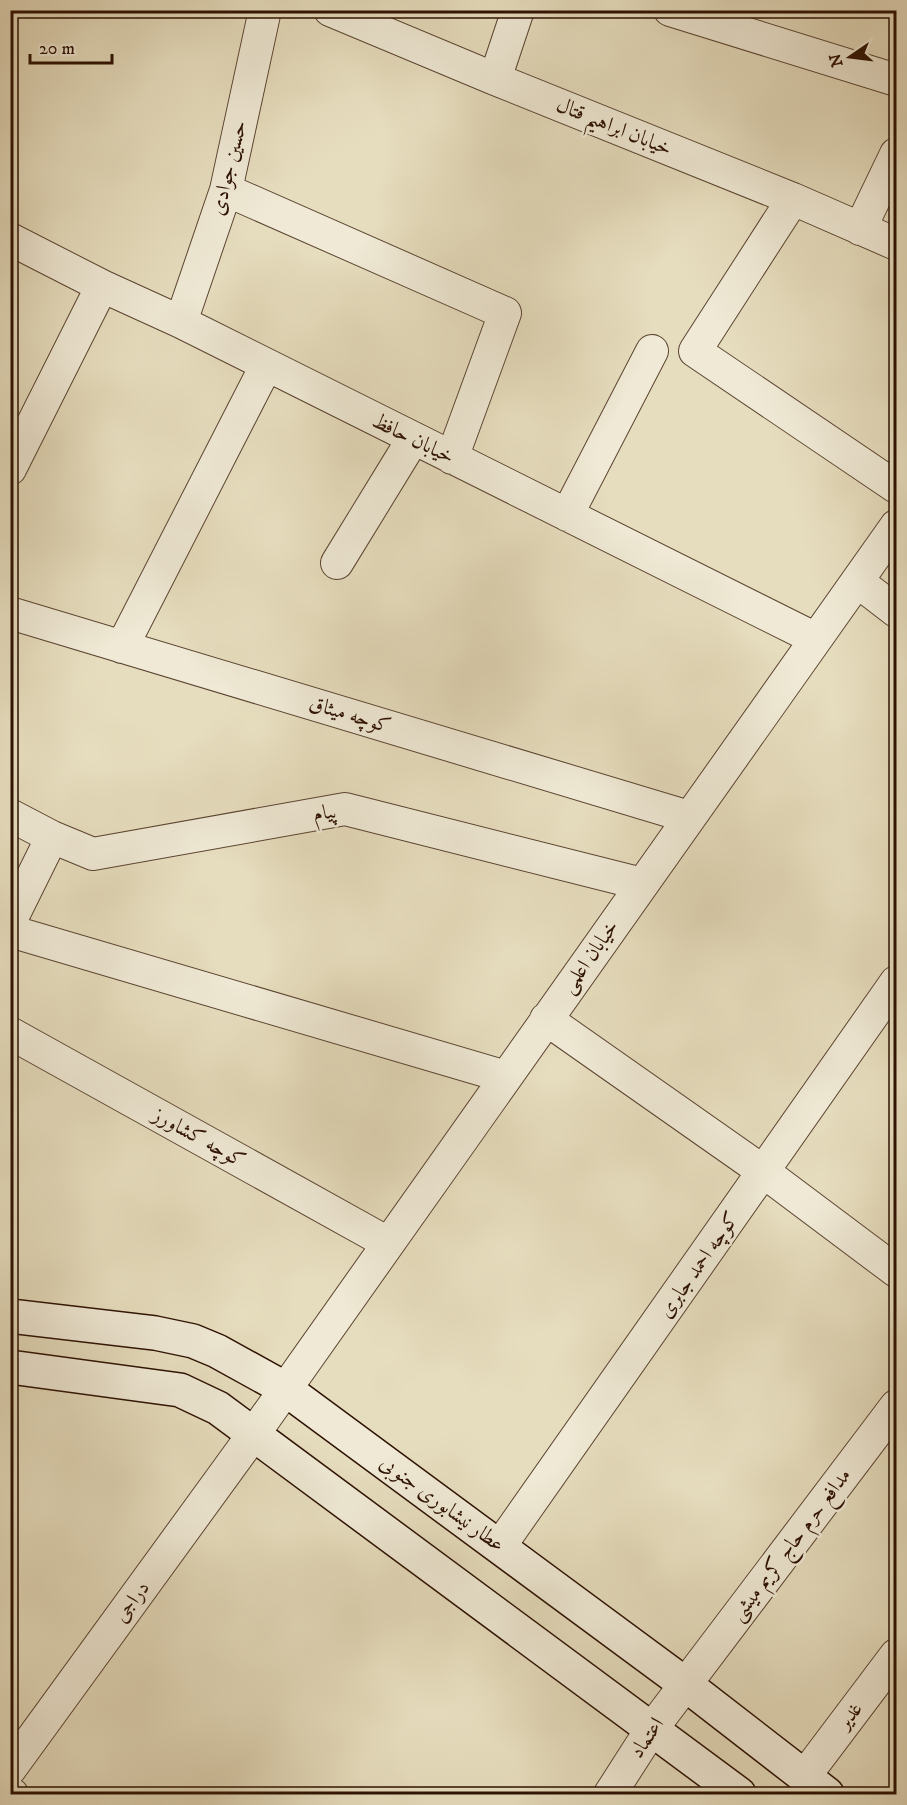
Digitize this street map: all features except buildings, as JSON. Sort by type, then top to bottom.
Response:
[{"type":"main road","name":"عطار نیشابوری جنوبی","points":[[10,1316],[155,1333],[193,1341],[217,1350],[284,1388],[685,1684],[815,1786]]},
{"type":"main road","points":[[10,1367],[180,1390],[218,1408],[739,1794]]},
{"type":"street","name":"حسین جوادی","points":[[181,322],[226,190],[265,10]]},
{"type":"street","name":"خیابان ابراهیم قتال","points":[[330,10],[794,199],[897,244]]},
{"type":"street","points":[[495,79],[518,10]]},
{"type":"street","points":[[670,10],[897,80]]},
{"type":"street","points":[[860,229],[897,154]]},
{"type":"street","points":[[226,190],[505,312],[452,458]]},
{"type":"street","points":[[794,199],[695,351],[897,487]]},
{"type":"street","name":"خیابان حافظ","points":[[10,239],[816,639]]},
{"type":"street","points":[[14,451],[102,286]]},
{"type":"street","points":[[567,515],[652,351]]},
{"type":"street","points":[[123,647],[266,366]]},
{"type":"street","points":[[337,563],[413,439]]},
{"type":"street","name":"خیابان اعلمی","points":[[284,1388],[897,526]]},
{"type":"street","points":[[857,581],[897,611]]},
{"type":"street","name":"کوچه میثاق","points":[[10,613],[689,817]]},
{"type":"street","name":"پیام","points":[[10,815],[52,837],[93,854],[345,809],[642,884]]},
{"type":"street","points":[[10,922],[52,837]]},
{"type":"street","points":[[10,931],[506,1077]]},
{"type":"street","name":"کوچه احمد جابری","points":[[500,1546],[897,982]]},
{"type":"street","points":[[546,1019],[764,1172],[897,1271]]},
{"type":"street","name":"کوچه کشاورز","points":[[10,1033],[388,1243]]},
{"type":"street","name":"دراجی","points":[[10,1769],[284,1388]]},
{"type":"street","name":"مدافع حرم حاج کریم میشی","points":[[685,1684],[897,1406]]},
{"type":"street","name":"غدیر","points":[[815,1786],[897,1655]]},
{"type":"street","name":"اعتماد","points":[[610,1794],[651,1730],[685,1684]]}]
